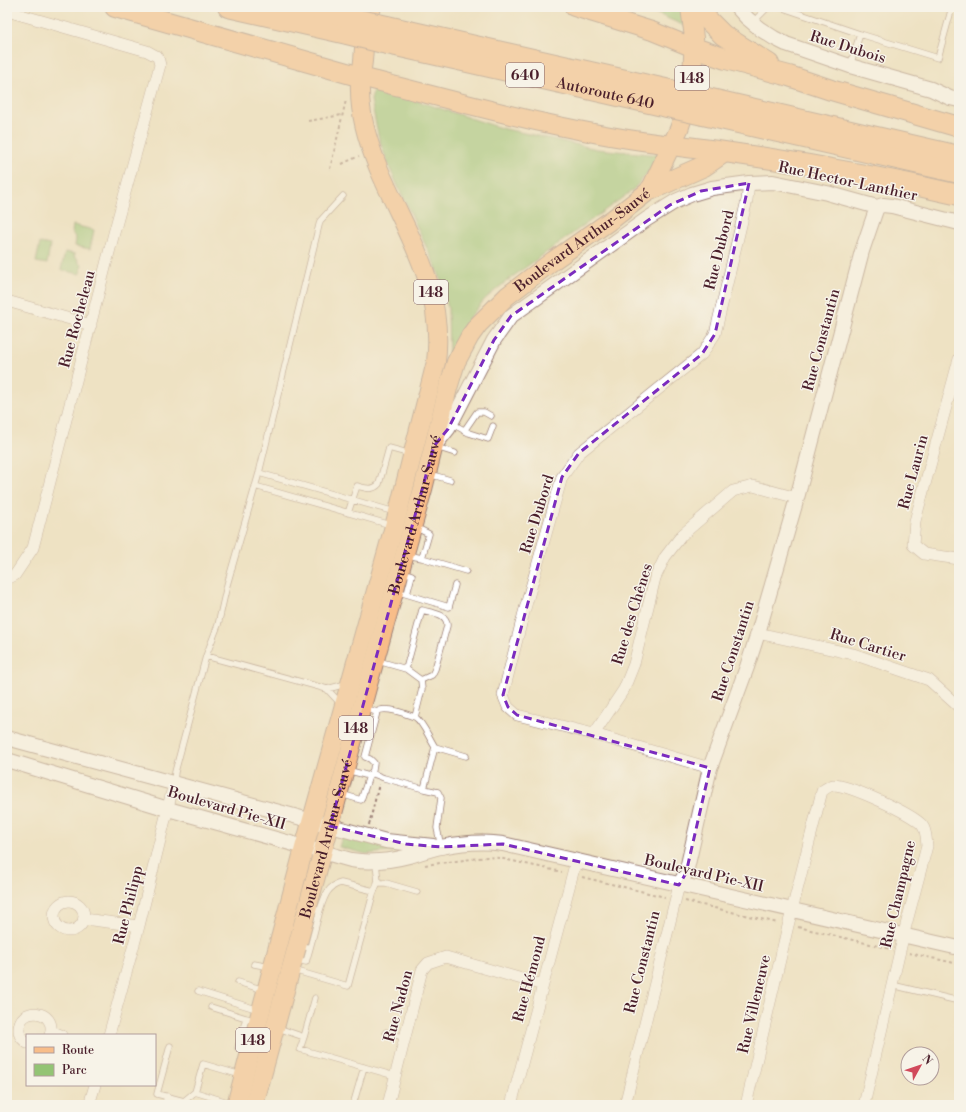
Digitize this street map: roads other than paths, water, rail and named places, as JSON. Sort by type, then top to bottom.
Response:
[{"type":"highway","points":[[115,7],[361,77]]},
{"type":"highway","name":"Autoroute 640","points":[[228,7],[349,26],[705,106],[959,156]]},
{"type":"highway","name":"Autoroute 640","points":[[307,7],[349,26]]},
{"type":"highway","points":[[694,7],[730,41],[790,76]]},
{"type":"highway","points":[[694,48],[726,59],[790,76],[831,90],[959,127]]},
{"type":"highway","name":"Autoroute 640","points":[[705,106],[959,173]]},
{"type":"highway","points":[[672,145],[805,164],[959,195]]},
{"type":"highway","points":[[650,190],[704,166],[723,153]]},
{"type":"main road","name":"Boulevard Arthur-Sauvé","points":[[372,7],[363,45],[360,91],[368,138],[378,168],[423,265],[435,308],[437,340],[435,366],[413,454],[406,523],[405,554],[400,571],[390,589]]},
{"type":"main road","points":[[574,7],[642,28],[694,48]]},
{"type":"main road","name":"Boulevard Arthur-Sauvé","points":[[241,1105],[252,1078],[266,1019],[287,959],[314,908],[319,891],[322,852],[345,769],[358,752],[358,685],[366,657],[390,589],[406,523],[427,474],[434,446],[446,421],[452,373],[459,355],[470,336],[488,314],[507,296],[650,190],[672,145],[689,99],[694,48],[690,7]]},
{"type":"main road","points":[[361,77],[568,129],[672,145]]},
{"type":"main road","name":"Boulevard Arthur-Sauvé","points":[[287,959],[304,848],[312,821],[357,708]]},
{"type":"street","name":"Rue Dubois","points":[[736,7],[753,23],[779,41],[803,51],[931,89],[950,98],[959,100]]},
{"type":"street","name":"Rue Rocheleau","points":[[7,11],[143,50],[158,57],[160,61],[159,70],[114,233],[33,548],[15,575],[7,579]]},
{"type":"street","name":"Rue Hector-Lanthier","points":[[446,421],[494,340],[506,323],[518,310],[647,219],[670,205],[701,191],[749,183],[780,183],[827,193],[877,208],[883,205],[892,206],[959,223]]},
{"type":"street","name":"Rue Dubord","points":[[710,768],[594,734],[517,715],[508,707],[503,694],[562,477],[579,453],[702,354],[714,334],[747,200],[749,183]]},
{"type":"street","name":"Rue Constantin","points":[[625,1105],[679,885],[686,873],[710,768],[758,633],[797,498],[862,251],[877,208]]},
{"type":"street","points":[[7,302],[91,325]]},
{"type":"street","name":"Rue Laurin","points":[[959,359],[915,521],[913,545],[924,554],[959,559]]},
{"type":"street","name":"Rue des Chênes","points":[[594,734],[624,689],[634,664],[655,578],[665,557],[682,535],[733,491],[753,486],[797,498]]},
{"type":"street","name":"Rue Cartier","points":[[758,633],[854,654],[929,680],[959,707]]},
{"type":"street","name":"Boulevard Pie-XII","points":[[7,738],[386,841],[441,847]]},
{"type":"street","name":"Boulevard Pie-XII","points":[[7,760],[168,809],[351,860],[376,862],[407,857],[441,847],[497,843],[959,948]]},
{"type":"street","name":"Rue Philipp","points":[[109,1034],[139,926],[174,783]]},
{"type":"street","name":"Rue Champagne","points":[[791,910],[822,791],[831,785],[844,786],[901,810],[924,827],[927,846],[864,1105]]},
{"type":"street","name":"Rue Hémond","points":[[511,1105],[576,861]]},
{"type":"street","name":"Rue Villeneuve","points":[[746,1105],[791,910]]},
{"type":"street","points":[[84,919],[139,926]]},
{"type":"street","name":"Rue Nadon","points":[[388,1105],[422,970],[428,963],[446,957],[543,985]]},
{"type":"street","points":[[26,1042],[20,1036],[19,1026],[24,1017],[29,1014],[35,1013],[45,1016],[49,1020],[54,1034]]},
{"type":"street","points":[[90,1105],[95,1086]]},
{"type":"lane","points":[[753,23],[768,7]]},
{"type":"lane","points":[[780,7],[938,58],[952,7]]},
{"type":"lane","points":[[850,66],[860,34]]},
{"type":"lane","points":[[174,783],[175,772],[206,656],[218,624],[227,585],[255,486],[320,220],[343,196]]},
{"type":"lane","points":[[464,431],[477,412],[484,412],[491,416]]},
{"type":"lane","points":[[446,421],[464,431],[488,439],[493,426]]},
{"type":"lane","points":[[434,446],[455,453]]},
{"type":"lane","points":[[348,513],[357,486],[370,489],[377,487],[389,448],[413,454]]},
{"type":"lane","points":[[258,473],[352,500],[429,534],[422,558]]},
{"type":"lane","points":[[427,474],[450,480]]},
{"type":"lane","points":[[255,486],[348,513],[406,523]]},
{"type":"lane","points":[[405,554],[466,571]]},
{"type":"lane","points":[[390,589],[449,607],[455,585]]},
{"type":"lane","points":[[406,669],[422,610],[443,616],[446,619],[447,624],[434,671],[430,676],[421,680]]},
{"type":"lane","points":[[206,656],[327,689],[357,708],[378,710],[384,708],[415,717],[422,724],[435,747],[466,756]]},
{"type":"lane","points":[[366,657],[406,669],[421,680],[422,689],[415,717]]},
{"type":"lane","points":[[327,689],[358,685]]},
{"type":"lane","points":[[424,789],[435,747]]},
{"type":"lane","points":[[339,794],[361,800],[374,763],[358,752]]},
{"type":"lane","points":[[345,769],[438,792],[441,798],[437,828],[441,847]]},
{"type":"lane","points":[[254,964],[264,967],[287,959],[300,972],[348,986],[377,883],[376,862]]},
{"type":"lane","points":[[319,891],[342,883],[374,891]]},
{"type":"lane","points":[[377,883],[386,883],[417,892]]},
{"type":"lane","points":[[238,982],[275,993]]},
{"type":"lane","points":[[892,985],[959,1001]]},
{"type":"lane","points":[[198,991],[266,1019],[304,1037]]},
{"type":"lane","points":[[315,998],[300,1049],[395,1076]]},
{"type":"lane","points":[[211,1007],[266,1019]]},
{"type":"lane","points":[[258,1053],[238,1048],[266,1019]]},
{"type":"lane","points":[[386,1032],[405,1038]]},
{"type":"lane","points":[[170,1046],[157,1094],[184,1101],[195,1092],[203,1064],[252,1078]]},
{"type":"lane","points":[[353,1105],[364,1067]]},
{"type":"lane","points":[[195,1092],[241,1105]]},
{"type":"lane","points":[[165,1105],[167,1096]]}]
